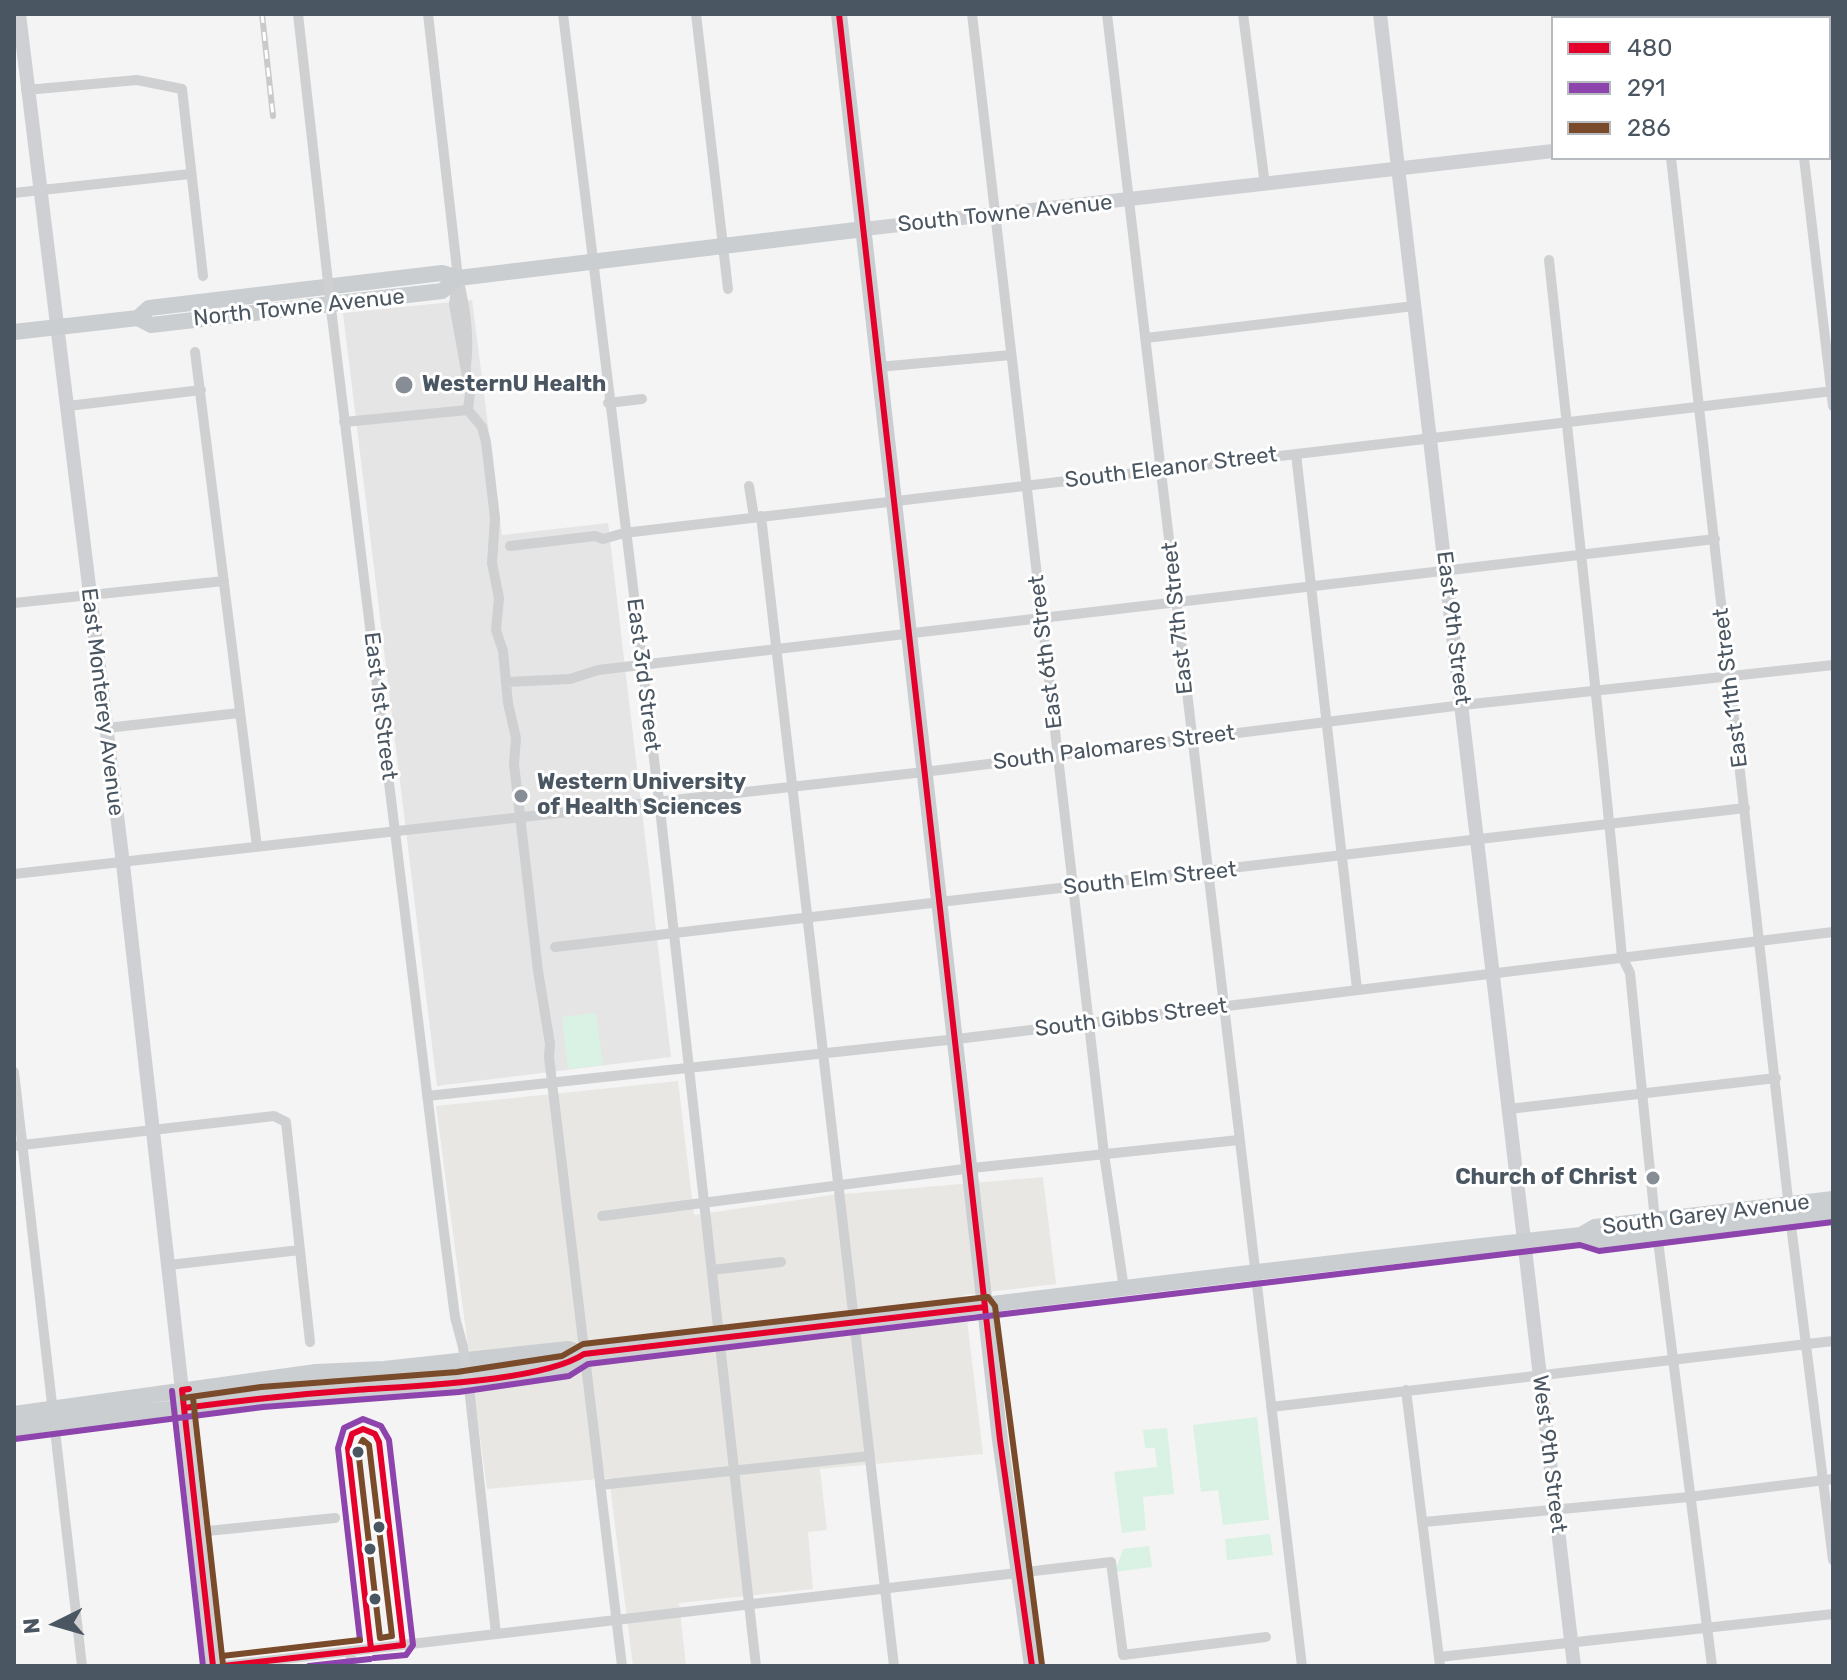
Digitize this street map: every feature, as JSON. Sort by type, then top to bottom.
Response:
[{"type":"main road","points":[[839,14],[939,904],[972,1168],[1000,1440],[1032,1666]]},
{"type":"main road","name":"South Towne Avenue","points":[[458,278],[864,229]]},
{"type":"main road","name":"North Towne Avenue","points":[[138,318],[149,308],[219,298],[442,273],[458,278]]},
{"type":"main road","name":"North Towne Avenue","points":[[14,332],[138,318],[151,325],[428,293],[442,291],[458,278]]},
{"type":"main road","name":"South Garey Avenue","points":[[1789,1211],[1833,1199]]},
{"type":"main road","name":"South Garey Avenue","points":[[54,1417],[184,1408],[262,1397],[400,1388],[482,1378],[566,1366],[584,1354],[985,1307],[1256,1270],[1581,1235],[1595,1227],[1656,1226],[1789,1211],[1833,1212]]},
{"type":"main road","points":[[14,1429],[54,1417],[182,1390],[316,1372],[399,1368],[568,1349],[584,1354]]},
{"type":"main road","points":[[14,1414],[54,1417]]},
{"type":"street","name":"East Monterey Avenue","points":[[19,14],[19,73],[26,90],[68,406],[88,595],[107,728],[154,1130],[213,1666]]},
{"type":"street","name":"East 1st Street","points":[[298,14],[344,422],[455,1317],[470,1396],[496,1634]]},
{"type":"street","points":[[428,14],[465,318],[468,410],[482,427],[486,442],[495,518],[492,563],[499,598],[496,630],[507,682],[622,1666]]},
{"type":"street","name":"East 3rd Street","points":[[563,14],[640,667],[659,800],[756,1666]]},
{"type":"street","points":[[696,14],[728,289]]},
{"type":"street","name":"East 6th Street","points":[[972,14],[1092,1022],[1104,1154],[1124,1289]]},
{"type":"street","name":"East 7th Street","points":[[1107,14],[1302,1666]]},
{"type":"street","points":[[1243,14],[1265,185]]},
{"type":"street","name":"East 9th Street","points":[[1380,14],[1444,571],[1463,705],[1522,1241]]},
{"type":"street","points":[[26,90],[137,80],[182,89],[203,276]]},
{"type":"street","name":"South Towne Avenue","points":[[864,229],[1551,151]]},
{"type":"street","name":"East 11th Street","points":[[1671,160],[1789,1211],[1829,1479],[1833,1560]]},
{"type":"street","points":[[1804,160],[1833,406]]},
{"type":"street","points":[[14,193],[190,174]]},
{"type":"street","points":[[1549,260],[1583,555],[1593,691],[1610,824],[1622,957],[1630,973],[1656,1226],[1712,1666]]},
{"type":"street","points":[[1146,338],[1414,306]]},
{"type":"street","points":[[195,352],[257,847]]},
{"type":"street","points":[[878,367],[1011,355]]},
{"type":"street","points":[[68,406],[201,390]]},
{"type":"street","name":"South Eleanor Street","points":[[510,546],[595,536],[603,531],[624,533],[1832,391]]},
{"type":"street","points":[[608,403],[642,399]]},
{"type":"street","points":[[344,422],[468,410]]},
{"type":"street","points":[[1296,454],[1357,989]]},
{"type":"street","points":[[749,486],[757,517],[777,651],[894,1666]]},
{"type":"street","points":[[507,682],[570,679],[598,670],[1715,539]]},
{"type":"street","points":[[14,603],[224,581]]},
{"type":"street","name":"South Palomares Street","points":[[14,874],[123,864],[791,784],[924,772],[1328,720],[1833,665]]},
{"type":"street","points":[[107,728],[239,713]]},
{"type":"street","name":"South Elm Street","points":[[555,947],[1342,858],[1745,808]]},
{"type":"street","name":"South Gibbs Street","points":[[427,1096],[553,1085],[957,1039],[1833,932]]},
{"type":"street","points":[[14,1072],[19,1146],[82,1666]]},
{"type":"street","points":[[1509,1109],[1776,1078]]},
{"type":"street","points":[[19,1146],[274,1116],[286,1122],[310,1342]]},
{"type":"street","points":[[602,1216],[972,1168],[1239,1140]]},
{"type":"street","name":"West 9th Street","points":[[1522,1241],[1574,1666]]},
{"type":"street","points":[[169,1265],[300,1250]]},
{"type":"street","points":[[712,1270],[781,1262]]},
{"type":"street","points":[[1271,1407],[1833,1341]]},
{"type":"street","points":[[1406,1390],[1440,1662],[1571,1642],[1707,1630],[1833,1614]]},
{"type":"street","points":[[600,1485],[870,1456]]},
{"type":"street","points":[[1424,1522],[1689,1497],[1829,1479]]},
{"type":"street","points":[[198,1532],[335,1518]]},
{"type":"street","points":[[223,1666],[1111,1562],[1123,1655],[1266,1637]]},
{"type":"street","points":[[350,1651],[352,1666]]},
{"type":"shaded area","name":"Western University of Health Sciences","points":[[472,300],[502,535],[608,523],[671,1057],[437,1086],[343,313]]},
{"type":"shaded area","points":[[678,1081],[694,1215],[832,1195],[1043,1177],[1056,1284],[964,1295],[983,1454],[820,1469],[827,1530],[808,1532],[813,1589],[679,1603],[686,1666],[633,1666],[609,1478],[487,1489],[436,1106]]},
{"type":"green space","points":[[1833,14],[1833,97],[1831,16],[1652,16]]},
{"type":"green space","points":[[596,1013],[603,1065],[568,1069],[562,1017]]},
{"type":"green space","points":[[1257,1417],[1269,1520],[1223,1525],[1218,1490],[1201,1492],[1193,1425]]},
{"type":"green space","points":[[1167,1428],[1174,1494],[1143,1497],[1146,1530],[1122,1533],[1114,1472],[1157,1467],[1155,1448],[1145,1448],[1143,1430]]},
{"type":"green space","points":[[1270,1534],[1273,1555],[1227,1560],[1225,1539]]},
{"type":"green space","points":[[1149,1546],[1152,1567],[1115,1572],[1123,1549]]},
{"type":"railway","points":[[262,14],[273,116]]},
{"type":"transit line","name":"480","points":[[839,14],[1000,1440],[1032,1666]]},
{"type":"transit line","name":"291","points":[[15,1439],[263,1407],[459,1392],[569,1376],[588,1364],[1580,1245],[1599,1251],[1833,1222]]},
{"type":"transit line","name":"286","points":[[183,1398],[261,1387],[457,1372],[562,1356],[583,1344],[988,1297],[995,1306],[1042,1665]]},
{"type":"transit line","name":"480","points":[[184,1408],[303,1394],[504,1377],[563,1364],[584,1354],[985,1307]]},
{"type":"transit line","name":"480","points":[[189,1389],[182,1390],[213,1666]]},
{"type":"transit line","name":"291","points":[[172,1391],[203,1666]]},
{"type":"transit line","name":"286","points":[[193,1398],[223,1665]]},
{"type":"transit line","name":"291","points":[[360,1640],[338,1448],[344,1428],[363,1419],[381,1426],[389,1440],[413,1645],[406,1655],[374,1658]]},
{"type":"transit line","name":"480","points":[[363,1429],[375,1434],[379,1442],[403,1645],[371,1649],[348,1448],[352,1434],[363,1429]]},
{"type":"transit line","name":"286","points":[[363,1440],[369,1445],[392,1636],[380,1638],[358,1449],[363,1440]]},
{"type":"transit line","name":"286","points":[[222,1656],[360,1640]]},
{"type":"transit line","name":"480","points":[[223,1666],[371,1649]]},
{"type":"transit line","name":"291","points":[[309,1666],[370,1659]]},
{"type":"place","name":"WesternU Health","points":[[404,385]]},
{"type":"place","name":"Western University of Health Sciences","points":[[521,796]]},
{"type":"place","name":"Church of Christ","points":[[1653,1178]]}]
